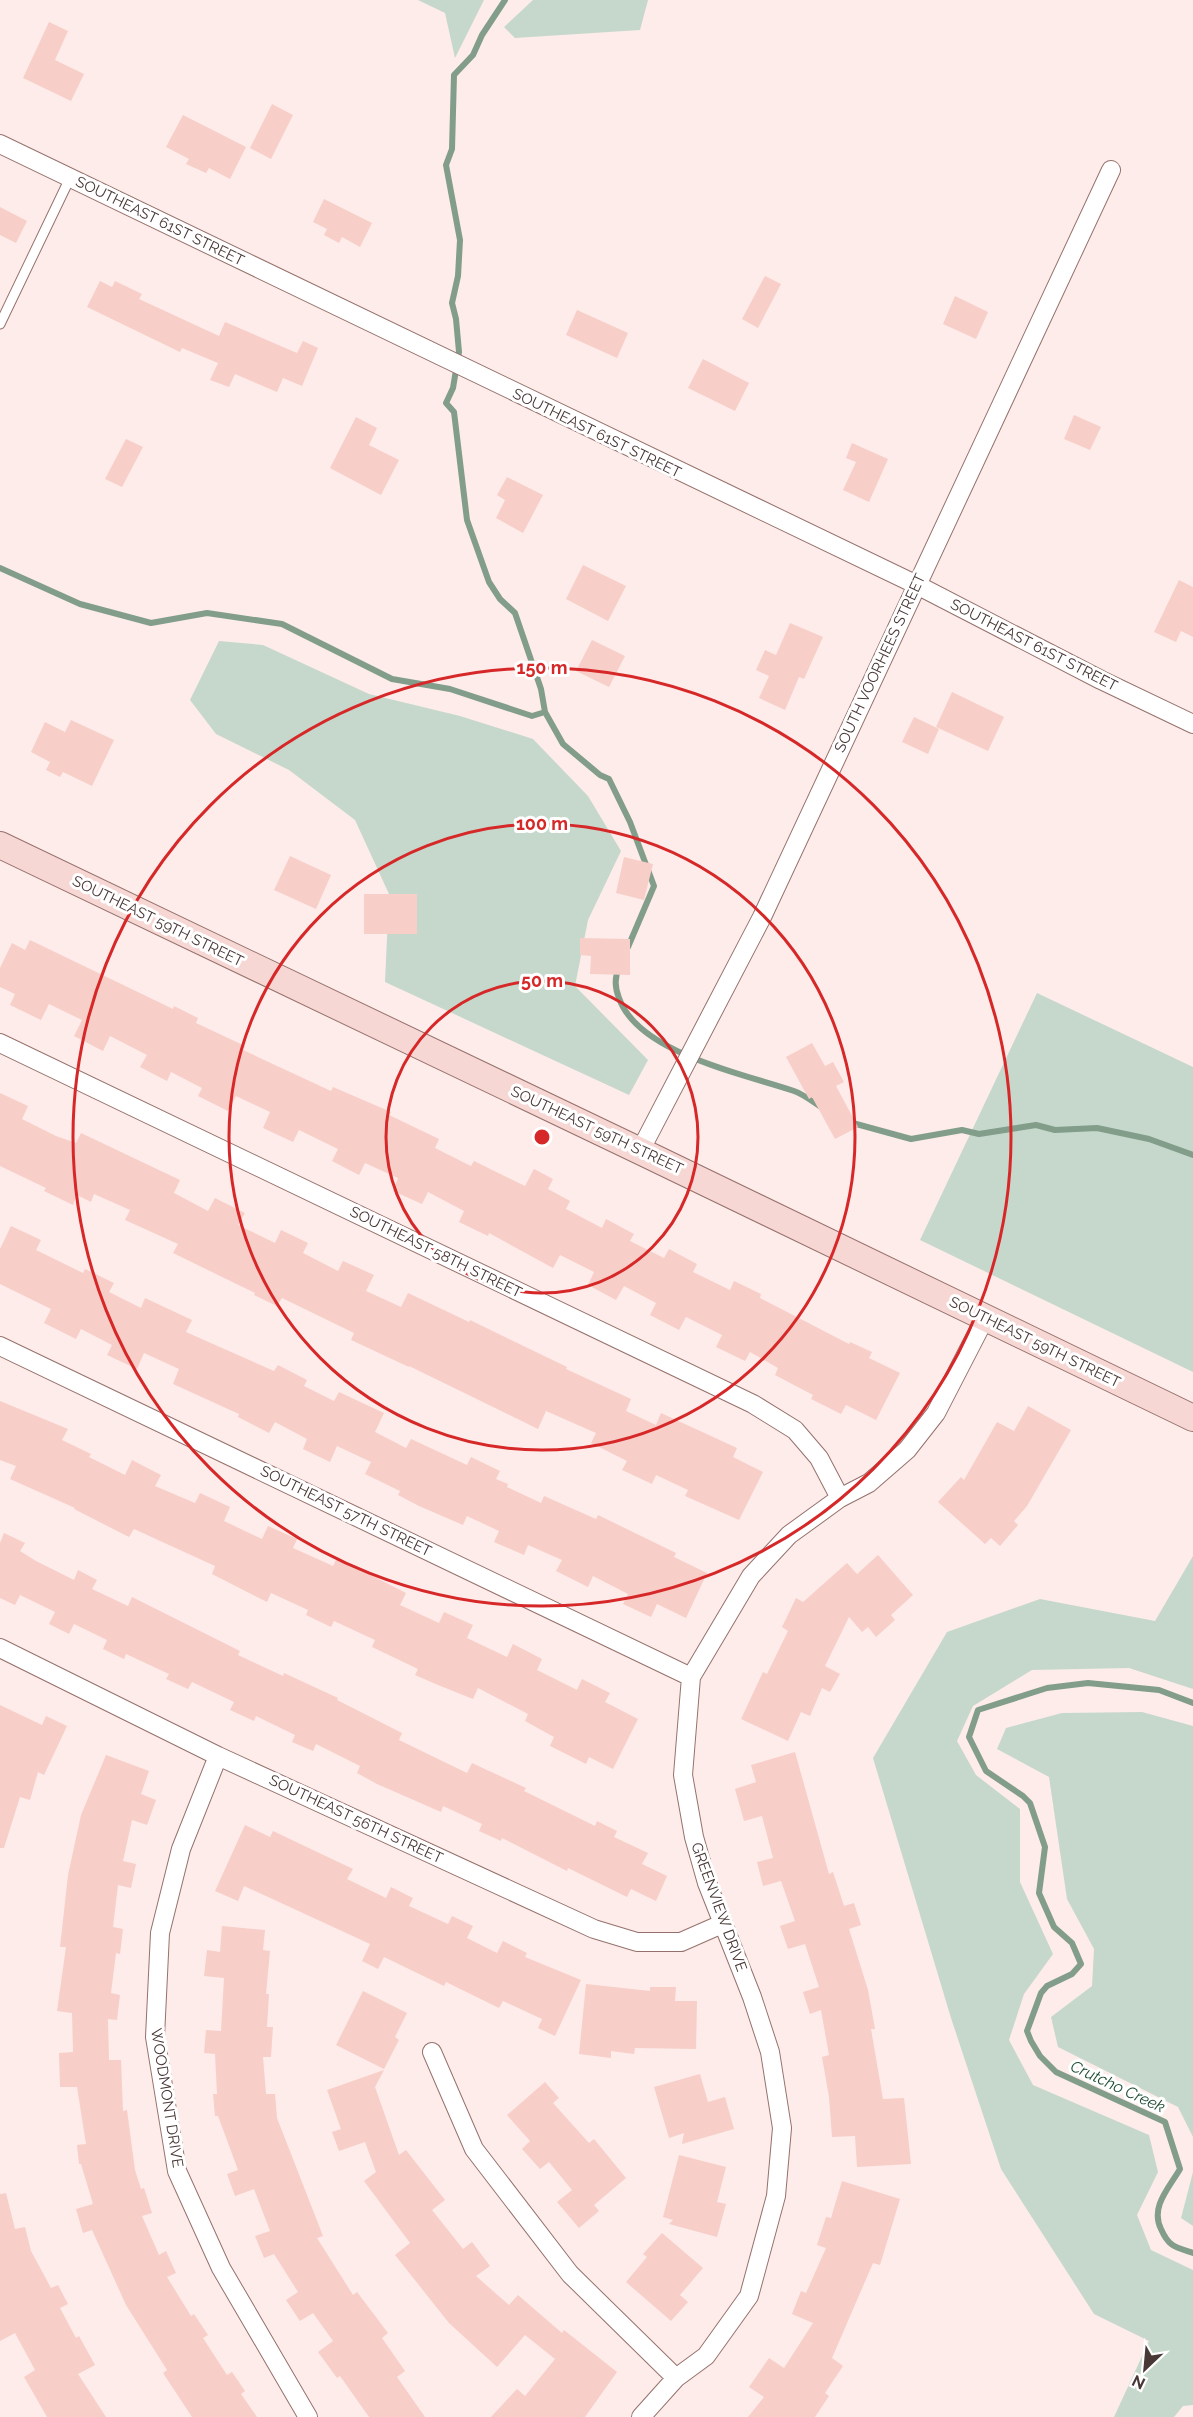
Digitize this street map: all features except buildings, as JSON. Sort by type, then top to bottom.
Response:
[{"type":"main road","name":"SOUTHEAST 59TH STREET","points":[[0,845],[1193,1418]]},
{"type":"street","name":"SOUTHEAST 61ST STREET","points":[[0,144],[916,585],[1193,724]]},
{"type":"street","name":"SOUTH VOORHEES STREET","points":[[640,1151],[762,917],[1111,170]]},
{"type":"street","name":"SOUTHEAST 58TH STREET","points":[[0,1043],[753,1404],[795,1430],[819,1458],[840,1498]]},
{"type":"street","name":"GREENVIEW DRIVE","points":[[641,2417],[676,2378],[706,2356],[749,2296],[776,2196],[782,2128],[770,2052],[752,1997],[722,1924],[694,1837],[683,1775],[691,1677],[751,1576],[789,1535],[840,1498],[869,1483],[907,1450],[936,1413],[985,1318]]},
{"type":"street","name":"SOUTHEAST 57TH STREET","points":[[0,1346],[691,1677]]},
{"type":"street","name":"SOUTHEAST 56TH STREET","points":[[0,1648],[218,1756],[594,1929],[637,1942],[681,1941],[722,1924]]},
{"type":"street","name":"WOODMONT DRIVE","points":[[218,1756],[181,1849],[160,1933],[155,2037],[177,2170],[221,2268],[308,2417]]},
{"type":"street","points":[[432,2052],[474,2149],[570,2274],[676,2378]]},
{"type":"lane","points":[[0,324],[70,178]]},
{"type":"green space","points":[[418,0],[484,0],[455,58],[445,13]]},
{"type":"green space","points":[[533,0],[648,0],[640,30],[515,38],[504,27]]},
{"type":"green space","points":[[219,641],[263,645],[369,694],[460,716],[533,739],[588,796],[621,851],[588,920],[575,986],[648,1060],[629,1095],[385,982],[389,894],[355,820],[289,770],[216,734],[190,700]]},
{"type":"green space","points":[[1037,993],[1193,1067],[1193,1372],[920,1240]]},
{"type":"green space","points":[[1193,1556],[1193,1689],[1129,1668],[1032,1670],[973,1706],[957,1741],[976,1775],[1020,1809],[1020,1882],[1053,1954],[1024,1994],[1009,2040],[1033,2085],[1149,2135],[1158,2172],[1137,2215],[1151,2250],[1193,2270],[1193,2405],[1183,2406],[1174,2417],[1114,2417],[1149,2341],[1094,2314],[1001,2169],[951,2018],[873,1758],[947,1632],[1040,1599],[1155,1621]]},
{"type":"green space","points":[[1142,1712],[1193,1726],[1193,2137],[1178,2107],[1058,2047],[1051,2017],[1092,1986],[1094,1949],[1067,1899],[1049,1777],[997,1749],[1006,1728],[1062,1713]]},
{"type":"green space","points":[[1193,2172],[1193,2226],[1181,2218]]},
{"type":"waterway","points":[[505,0],[482,35],[473,55],[454,75],[452,149],[446,165],[460,240],[458,276],[452,303],[459,352],[453,388],[446,403],[454,412],[467,520],[489,582],[500,599],[515,613],[541,689],[545,712],[563,744],[600,775],[609,779],[630,822],[654,886],[628,947]]},
{"type":"waterway","points":[[0,568],[80,604],[151,623],[207,613],[282,624],[392,679],[450,689],[532,716],[545,712]]},
{"type":"waterway","points":[[619,968],[616,976],[619,998],[630,1017],[647,1033],[695,1059],[794,1091],[821,1107]]},
{"type":"waterway","points":[[849,1122],[911,1139],[962,1130],[979,1134],[1036,1125],[1055,1130],[1097,1128],[1149,1139],[1193,1155]]},
{"type":"waterway","name":"Crutcho Creek","points":[[1193,1703],[1159,1690],[1088,1683],[1047,1688],[978,1710],[969,1737],[986,1771],[1030,1803],[1045,1847],[1039,1893],[1054,1927],[1072,1943],[1081,1964],[1072,1974],[1047,1986],[1041,1993],[1027,2031],[1031,2041],[1040,2056],[1056,2072],[1165,2122],[1180,2169],[1159,2205],[1158,2221],[1170,2243],[1193,2253]]}]
